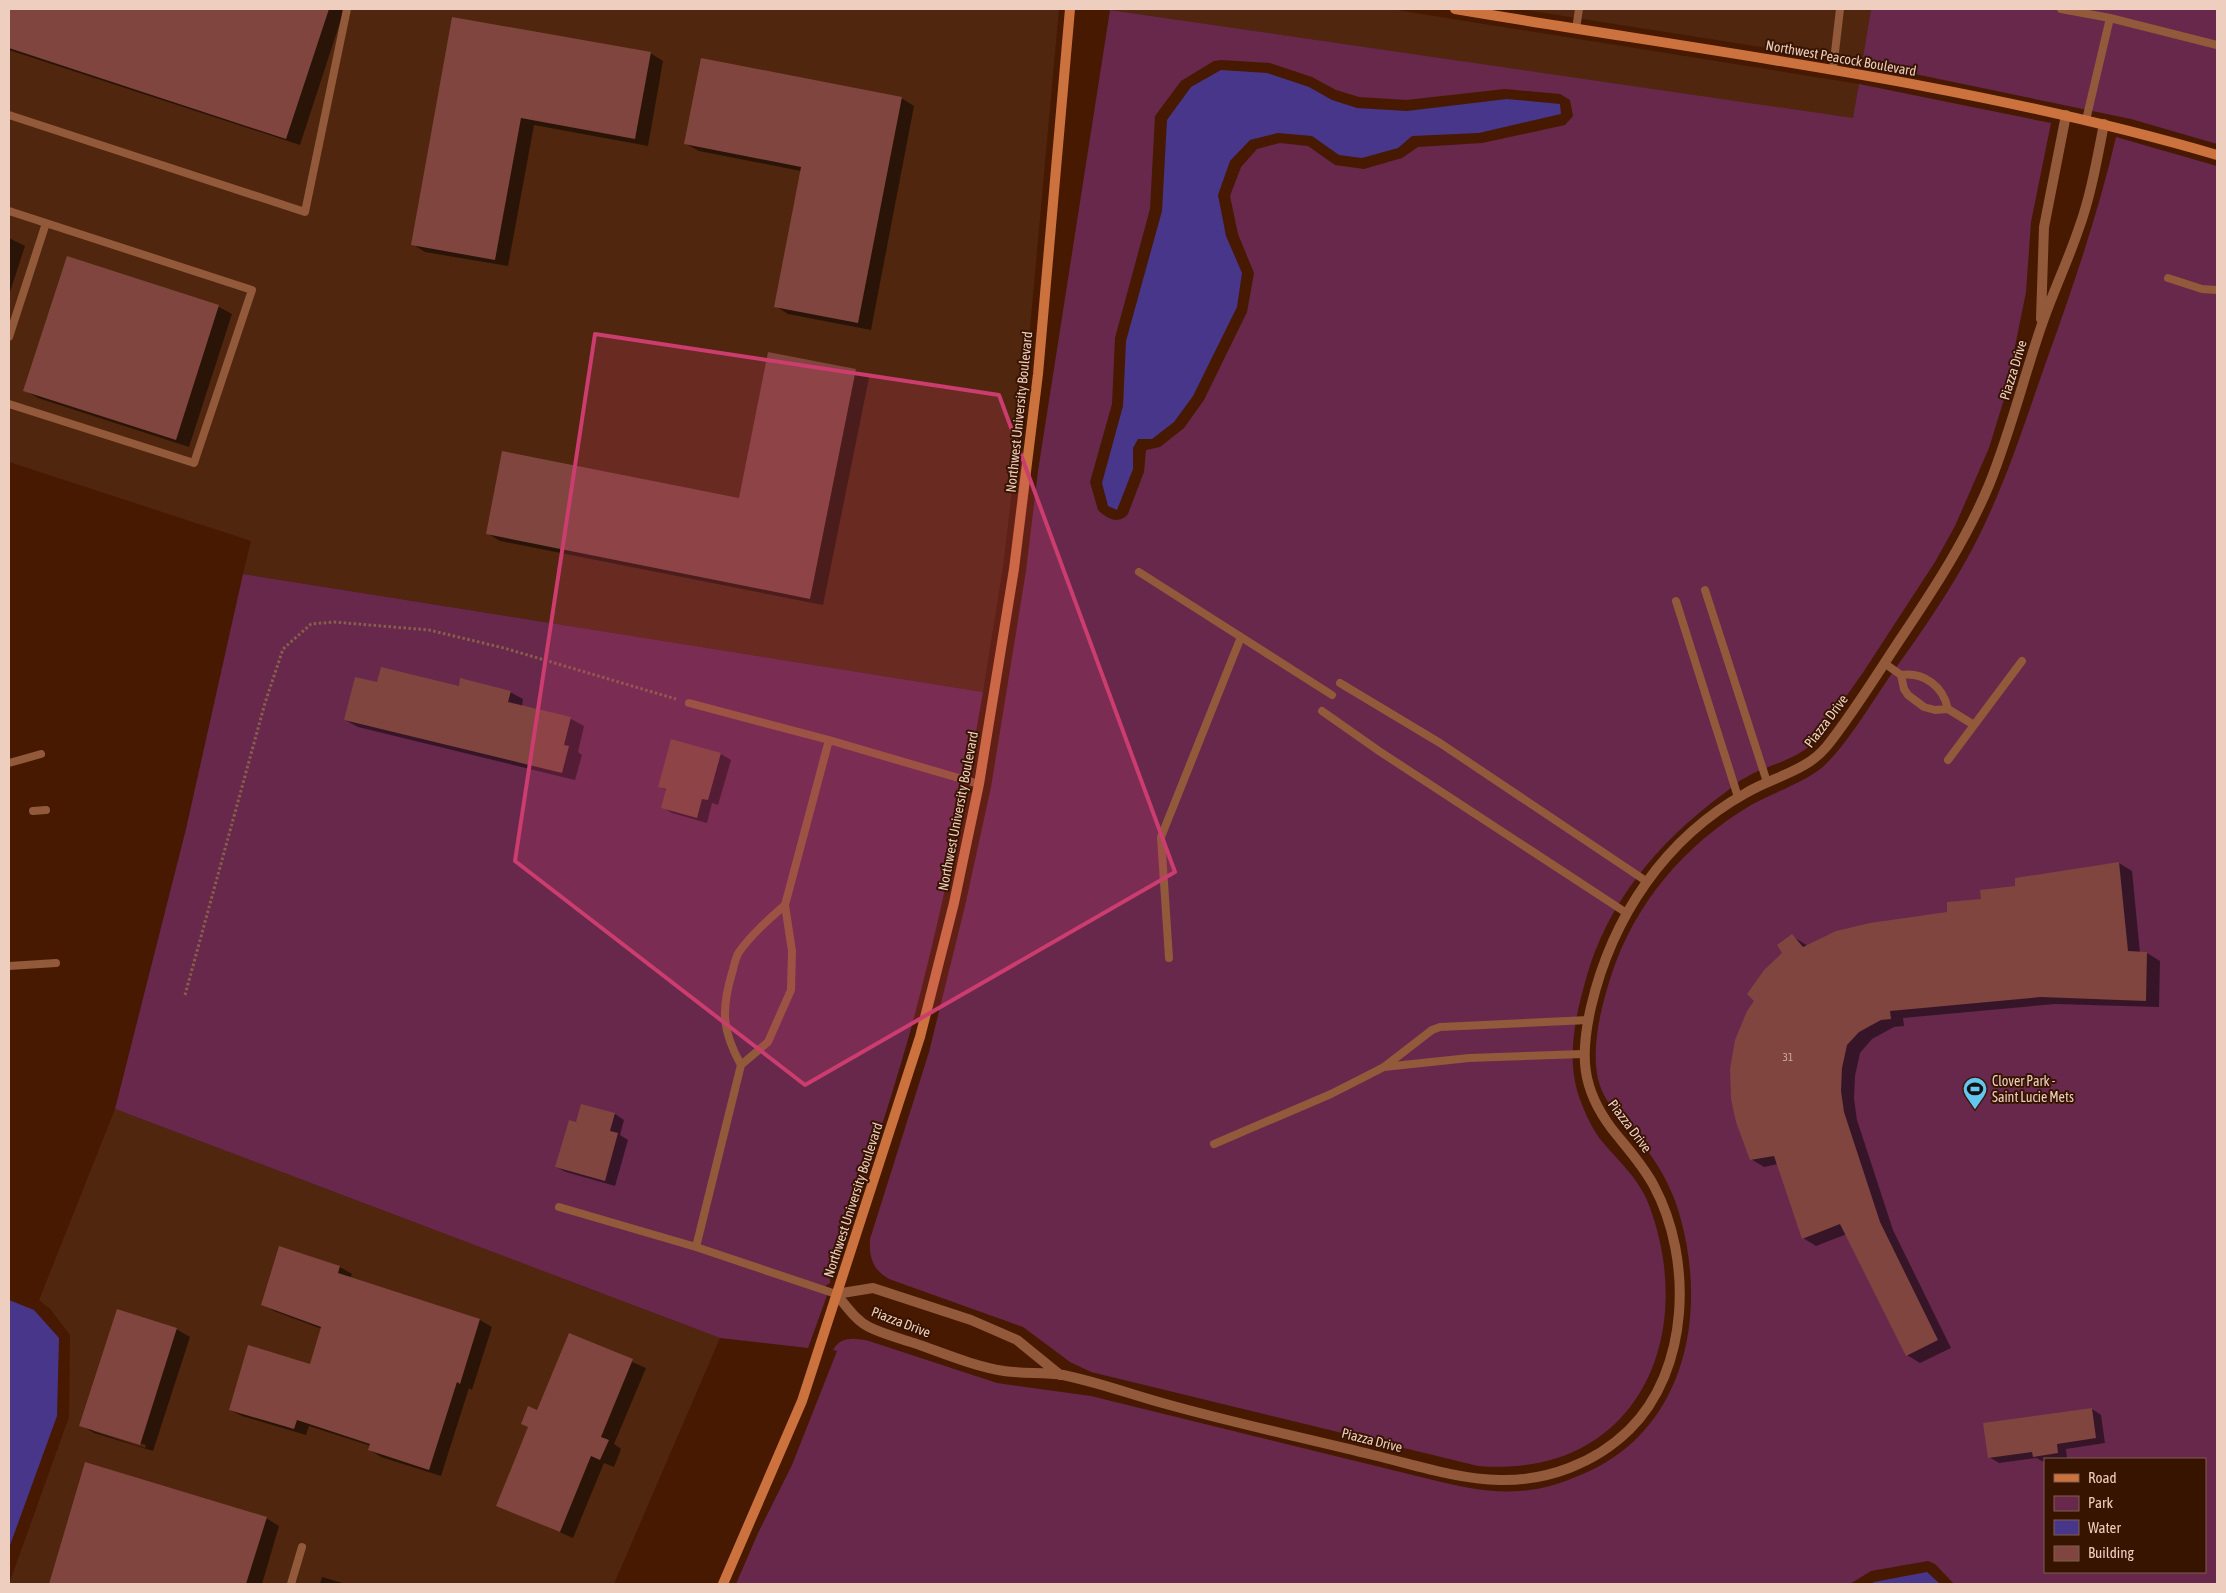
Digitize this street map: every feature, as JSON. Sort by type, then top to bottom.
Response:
[{"type":"street","name":"Northwest University Boulevard","points":[[723,1584],[802,1401],[920,1037],[954,903],[979,784],[1014,568],[1038,374],[1070,9]]},
{"type":"street","name":"Northwest Peacock Boulevard","points":[[1455,9],[1833,69],[2066,115],[2217,155]]},
{"type":"street","name":"Piazza Drive","points":[[2041,328],[2044,227],[2066,115]]},
{"type":"street","name":"Piazza Drive","points":[[836,1294],[854,1316],[870,1328],[991,1368],[1011,1372],[1060,1374],[1226,1420],[1473,1478],[1519,1480],[1548,1475],[1583,1462],[1608,1448],[1640,1419],[1662,1381],[1675,1333],[1679,1282],[1674,1242],[1662,1202],[1646,1171],[1608,1123],[1594,1100],[1586,1080],[1583,1054],[1588,1020],[1606,955],[1625,912],[1646,881],[1690,834],[1738,797],[1815,759],[1830,742],[1943,573],[1979,508],[2008,433],[2041,328],[2081,224],[2104,124]]},
{"type":"street","name":"Piazza Drive","points":[[836,1294],[874,1288],[971,1320],[1016,1340],[1060,1374]]},
{"type":"lane","points":[[9,115],[306,212],[347,9]]},
{"type":"lane","points":[[1576,29],[1579,9]]},
{"type":"lane","points":[[1833,69],[1840,9]]},
{"type":"lane","points":[[2061,9],[2110,18],[2217,45]]},
{"type":"lane","points":[[2086,120],[2110,18]]},
{"type":"lane","points":[[9,211],[252,290],[194,463],[9,404]]},
{"type":"lane","points":[[9,337],[46,223]]},
{"type":"lane","points":[[2168,278],[2202,289],[2217,290]]},
{"type":"lane","points":[[1139,572],[1332,695]]},
{"type":"lane","points":[[1705,590],[1767,782]]},
{"type":"lane","points":[[1676,601],[1738,797]]},
{"type":"lane","points":[[1169,958],[1161,837],[1240,637]]},
{"type":"lane","points":[[1948,760],[2022,661]]},
{"type":"lane","points":[[1884,662],[1900,675],[1904,690],[1924,707],[1935,710],[1948,709],[1974,725]]},
{"type":"lane","points":[[1900,675],[1914,674],[1926,679],[1941,691],[1948,709]]},
{"type":"lane","points":[[1340,683],[1440,743],[1646,881]]},
{"type":"lane","points":[[689,703],[829,740],[979,784]]},
{"type":"lane","points":[[1322,711],[1379,751],[1625,912]]},
{"type":"lane","points":[[696,1247],[741,1065],[768,1042],[791,990],[792,951],[785,905],[829,740]]},
{"type":"lane","points":[[9,763],[41,754]]},
{"type":"lane","points":[[33,811],[46,810]]},
{"type":"lane","points":[[741,1065],[730,1046],[723,1017],[726,994],[738,954],[762,925],[785,905]]},
{"type":"lane","points":[[9,966],[56,963]]},
{"type":"lane","points":[[1214,1144],[1331,1094],[1384,1067],[1432,1030],[1440,1027],[1588,1020]]},
{"type":"lane","points":[[1384,1067],[1469,1058],[1583,1054]]},
{"type":"lane","points":[[559,1207],[696,1247],[836,1294]]},
{"type":"lane","points":[[291,1584],[302,1548]]},
{"type":"path","points":[[185,995],[265,703],[283,649],[311,624],[334,622],[429,630],[504,648],[689,703]]},
{"type":"highlighted area","points":[[595,334],[999,395],[1175,872],[805,1085],[515,861]]},
{"type":"shaded area","points":[[9,9],[1059,9],[1026,373],[1003,567],[983,692],[243,574],[251,541],[9,462]]},
{"type":"shaded area","points":[[1391,9],[1859,84],[1854,119],[1110,10],[1082,10]]},
{"type":"shaded area","points":[[1520,9],[1871,9],[1862,63]]},
{"type":"shaded area","points":[[115,1109],[720,1338],[614,1584],[9,1584],[69,1417],[70,1335],[50,1309],[39,1300]]},
{"type":"green space","points":[[1871,9],[2217,9],[2217,144],[2131,119],[1862,63]]},
{"type":"green space","points":[[1110,10],[1853,118],[1859,84],[2051,123],[2031,222],[2026,292],[2005,396],[1989,448],[1955,526],[1935,562],[1864,671],[1815,741],[1799,754],[1740,781],[1696,815],[1675,835],[1655,855],[1621,900],[1595,951],[1576,1020],[1573,1048],[1574,1076],[1581,1103],[1593,1128],[1640,1186],[1649,1205],[1662,1255],[1665,1304],[1658,1350],[1641,1391],[1614,1424],[1578,1450],[1532,1464],[1478,1466],[1091,1372],[1070,1362],[1023,1327],[889,1279],[875,1267],[871,1257],[870,1239],[929,1052],[965,906],[991,787],[1026,571],[1038,471]],"holes":[[[1214,61],[1270,63],[1312,77],[1336,90],[1359,97],[1406,100],[1505,89],[1560,94],[1570,100],[1573,116],[1565,125],[1482,143],[1418,147],[1402,158],[1364,169],[1335,165],[1308,146],[1280,143],[1257,149],[1241,167],[1230,196],[1238,234],[1254,273],[1247,312],[1204,400],[1184,428],[1160,447],[1146,450],[1144,472],[1128,514],[1121,519],[1113,520],[1098,510],[1090,482],[1112,404],[1115,338],[1150,209],[1155,116],[1181,81]]]},
{"type":"green space","points":[[2116,137],[2217,166],[2217,1584],[1954,1584],[1935,1564],[1928,1561],[1871,1571],[1850,1584],[736,1584],[758,1533],[792,1465],[837,1351],[833,1350],[840,1342],[849,1339],[869,1341],[997,1383],[1091,1396],[1444,1483],[1486,1490],[1527,1490],[1564,1482],[1614,1457],[1642,1433],[1664,1403],[1679,1370],[1688,1334],[1691,1296],[1689,1258],[1675,1201],[1658,1166],[1612,1108],[1601,1089],[1598,1079],[1596,1040],[1598,1027],[1611,976],[1621,949],[1648,900],[1665,878],[1704,838],[1751,805],[1811,775],[1827,763],[1844,744],[1924,628],[1977,540],[1997,496],[2075,278],[2093,222]]},
{"type":"green space","points":[[243,574],[983,692],[950,865],[931,951],[909,1036],[833,1278],[830,1278],[830,1283],[825,1286],[829,1290],[808,1348],[720,1338],[115,1109],[186,829]]},
{"type":"water","points":[[1221,70],[1267,73],[1309,87],[1332,100],[1357,108],[1407,111],[1507,99],[1560,104],[1561,114],[1479,133],[1412,136],[1398,148],[1362,158],[1339,155],[1312,136],[1278,133],[1250,140],[1230,161],[1218,195],[1226,236],[1242,273],[1237,307],[1193,396],[1174,422],[1152,439],[1138,439],[1133,448],[1133,469],[1117,510],[1108,506],[1102,483],[1123,406],[1126,341],[1162,211],[1167,120],[1191,87]]},
{"type":"water","points":[[9,1300],[34,1310],[59,1338],[57,1416],[9,1548]]},
{"type":"water","points":[[1927,1572],[1940,1584],[1871,1584],[1874,1582]]},
{"type":"building","points":[[9,9],[329,9],[286,139],[9,48]]},
{"type":"building","points":[[452,17],[651,52],[635,139],[521,118],[495,260],[411,245]]},
{"type":"building","points":[[701,58],[902,97],[858,323],[774,307],[801,167],[684,144]]},
{"type":"building","points":[[67,256],[219,305],[176,440],[23,391]]},
{"type":"building","points":[[768,352],[856,369],[810,599],[486,534],[502,451],[739,498]]},
{"type":"building","points":[[381,667],[459,686],[460,678],[511,691],[508,702],[571,717],[564,745],[569,746],[562,773],[344,720],[355,677],[377,682]]},
{"type":"building","points":[[671,739],[721,753],[708,800],[702,799],[697,818],[661,808],[666,789],[658,787]]},
{"type":"building","points":[[2119,862],[2128,951],[2147,952],[2146,1001],[2041,997],[1890,1011],[1891,1019],[1881,1020],[1859,1032],[1847,1045],[1842,1068],[1841,1091],[1844,1112],[1880,1222],[1938,1340],[1906,1356],[1840,1224],[1802,1239],[1774,1156],[1750,1160],[1736,1122],[1731,1099],[1730,1069],[1735,1040],[1747,1011],[1754,1001],[1747,994],[1764,970],[1782,953],[1777,945],[1792,934],[1803,947],[1836,931],[1870,923],[1947,912],[1947,902],[1981,899],[1980,890],[2015,886],[2015,878]]},
{"type":"building","points":[[581,1104],[615,1113],[610,1131],[618,1133],[605,1181],[555,1167],[569,1120],[576,1122]]},
{"type":"building","points":[[279,1246],[340,1266],[338,1273],[480,1319],[460,1384],[457,1382],[429,1470],[368,1450],[370,1444],[297,1420],[294,1429],[229,1410],[248,1345],[310,1364],[321,1327],[261,1305]]},
{"type":"building","points":[[117,1309],[177,1328],[140,1445],[79,1426]]},
{"type":"building","points":[[569,1333],[633,1359],[601,1437],[609,1440],[600,1460],[591,1456],[560,1532],[496,1506],[528,1427],[521,1424],[528,1406],[537,1410]]},
{"type":"building","points":[[2092,1408],[2096,1438],[2057,1444],[2058,1453],[2033,1457],[2032,1452],[1988,1458],[1983,1423]]},
{"type":"building","points":[[85,1462],[267,1517],[246,1584],[49,1584]]},
{"type":"place","name":"Clover Park - Saint Lucie Mets","points":[[1975,1110]]}]
